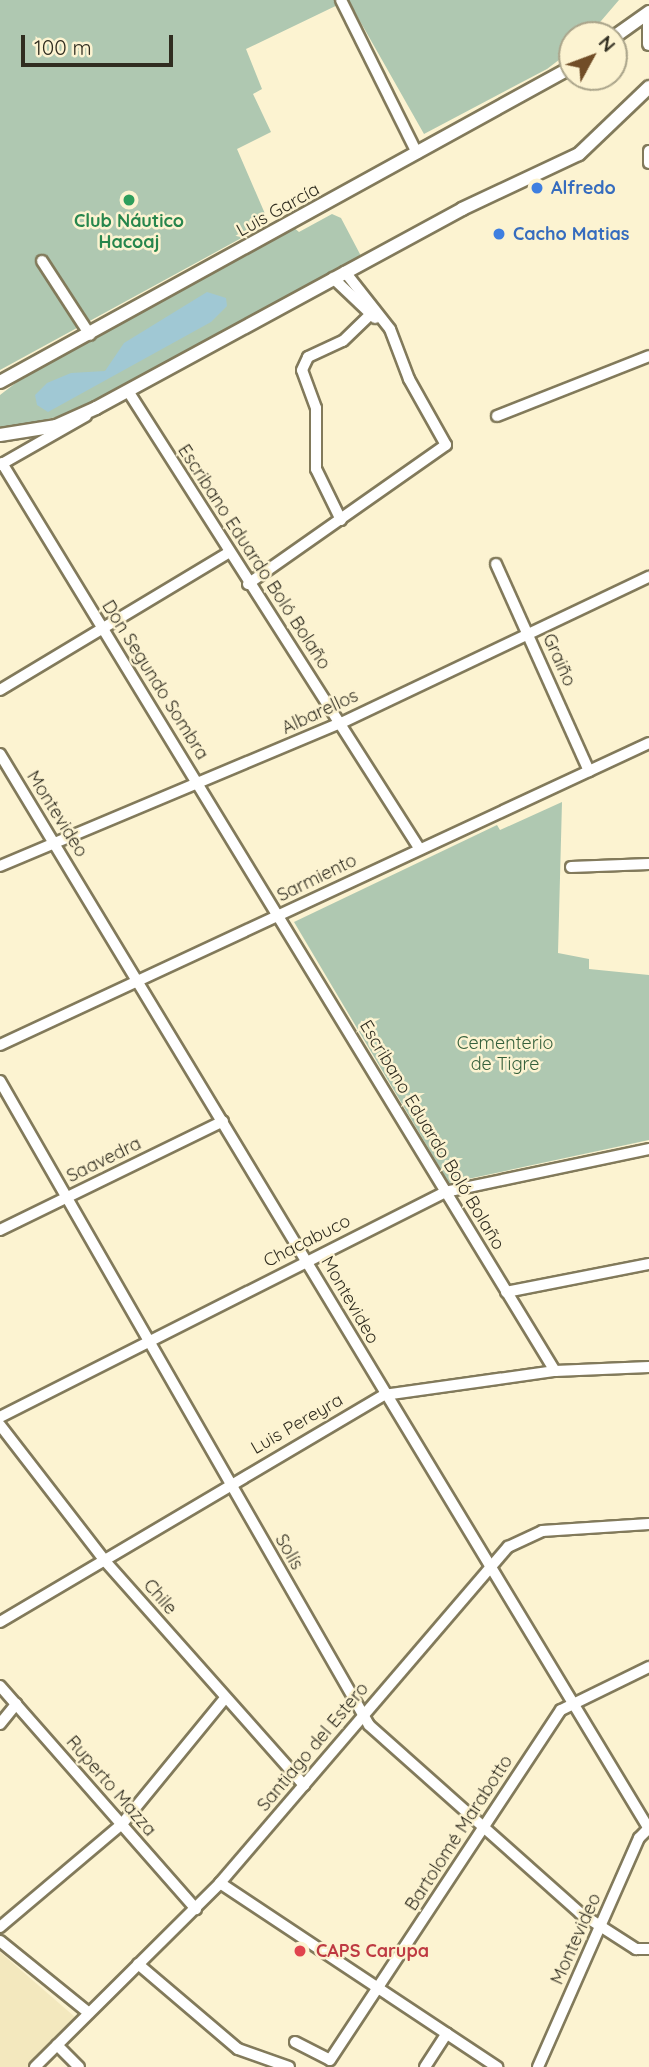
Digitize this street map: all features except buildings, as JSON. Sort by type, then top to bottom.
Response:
[{"type":"main road","points":[[628,27],[649,12]]},
{"type":"main road","points":[[649,22],[649,44]]},
{"type":"main road","name":"Luis García","points":[[0,382],[90,335],[558,75]]},
{"type":"main road","points":[[0,435],[56,426],[96,408],[339,275],[579,154],[649,87]]},
{"type":"street","points":[[341,0],[417,153]]},
{"type":"street","points":[[649,151],[649,163]]},
{"type":"street","points":[[42,261],[90,335]]},
{"type":"street","points":[[248,584],[446,445],[381,320],[339,275]]},
{"type":"street","points":[[341,520],[316,469],[316,408],[302,370],[308,357],[343,341],[372,313]]},
{"type":"street","points":[[497,415],[649,356]]},
{"type":"street","name":"Escribano Eduardo Boló Bolaño","points":[[128,391],[228,554],[341,723],[419,848]]},
{"type":"street","points":[[1,464],[96,408]]},
{"type":"street","name":"Don Segundo Sombra","points":[[1,464],[280,915]]},
{"type":"street","points":[[0,690],[228,554]]},
{"type":"street","name":"Graiño","points":[[496,565],[589,771]]},
{"type":"street","name":"Albarellos","points":[[0,866],[201,785],[341,723],[649,577]]},
{"type":"street","name":"Sarmiento","points":[[0,1045],[139,984],[419,848],[649,743]]},
{"type":"street","name":"Montevideo","points":[[0,754],[307,1260],[384,1395],[649,1828],[600,1928],[538,2067]]},
{"type":"street","points":[[571,867],[649,864]]},
{"type":"street","name":"Escribano Eduardo Boló Bolaño","points":[[280,915],[555,1371]]},
{"type":"street","name":"Solís","points":[[0,1081],[147,1343],[363,1715],[481,1832],[600,1928],[636,1949],[649,1949]]},
{"type":"street","name":"Saavedra","points":[[0,1230],[223,1121]]},
{"type":"street","name":"Chacabuco","points":[[0,1417],[445,1192],[649,1149]]},
{"type":"street","points":[[506,1292],[649,1264]]},
{"type":"street","name":"Luis Pereyra","points":[[0,1622],[105,1561],[229,1483],[384,1395],[555,1371],[649,1367]]},
{"type":"street","name":"Chile","points":[[0,1425],[105,1561],[304,1785]]},
{"type":"street","name":"Santiago del Estero","points":[[35,2067],[220,1883],[489,1564],[529,1534],[649,1524]]},
{"type":"street","points":[[571,1700],[649,1667]]},
{"type":"street","name":"Ruperto Mazza","points":[[0,1686],[196,1909]]},
{"type":"street","points":[[0,1927],[122,1824],[225,1698]]},
{"type":"street","name":"Bartolomé Marabotto","points":[[295,2042],[330,2060],[571,1700]]},
{"type":"street","points":[[0,1724],[16,1704]]},
{"type":"street","points":[[220,1883],[497,2067]]},
{"type":"street","points":[[0,1941],[89,2013]]},
{"type":"street","points":[[138,1964],[238,2049],[289,2067]]},
{"type":"street","points":[[425,2067],[447,2033]]},
{"type":"street","points":[[57,2045],[79,2067]]},
{"type":"shaded area","points":[[0,1952],[75,2017],[28,2067],[0,2067]]},
{"type":"green space","name":"Club Náutico Hacoaj","points":[[0,0],[348,0],[246,49],[262,89],[253,94],[271,132],[237,149],[269,223],[0,370]]},
{"type":"green space","points":[[348,0],[619,0],[601,21],[558,21],[558,61],[424,134]]},
{"type":"green space","points":[[332,214],[341,218],[361,256],[72,413],[0,431],[0,395],[26,375],[293,227],[299,232]]},
{"type":"green space","name":"Cementerio de Tigre","points":[[562,802],[558,953],[589,959],[589,969],[649,975],[649,1140],[449,1183],[294,922],[497,825],[500,830]]},
{"type":"water","points":[[207,292],[226,298],[227,306],[211,322],[48,412],[37,405],[35,395],[47,383],[71,373],[105,371],[124,343]]},
{"type":"place","name":"Alfredo","points":[[537,188]]},
{"type":"place","name":"Club Náutico Hacoaj","points":[[129,200]]},
{"type":"place","name":"Cacho Matias","points":[[499,234]]},
{"type":"place","name":"CAPS Carupa","points":[[300,1951]]}]
